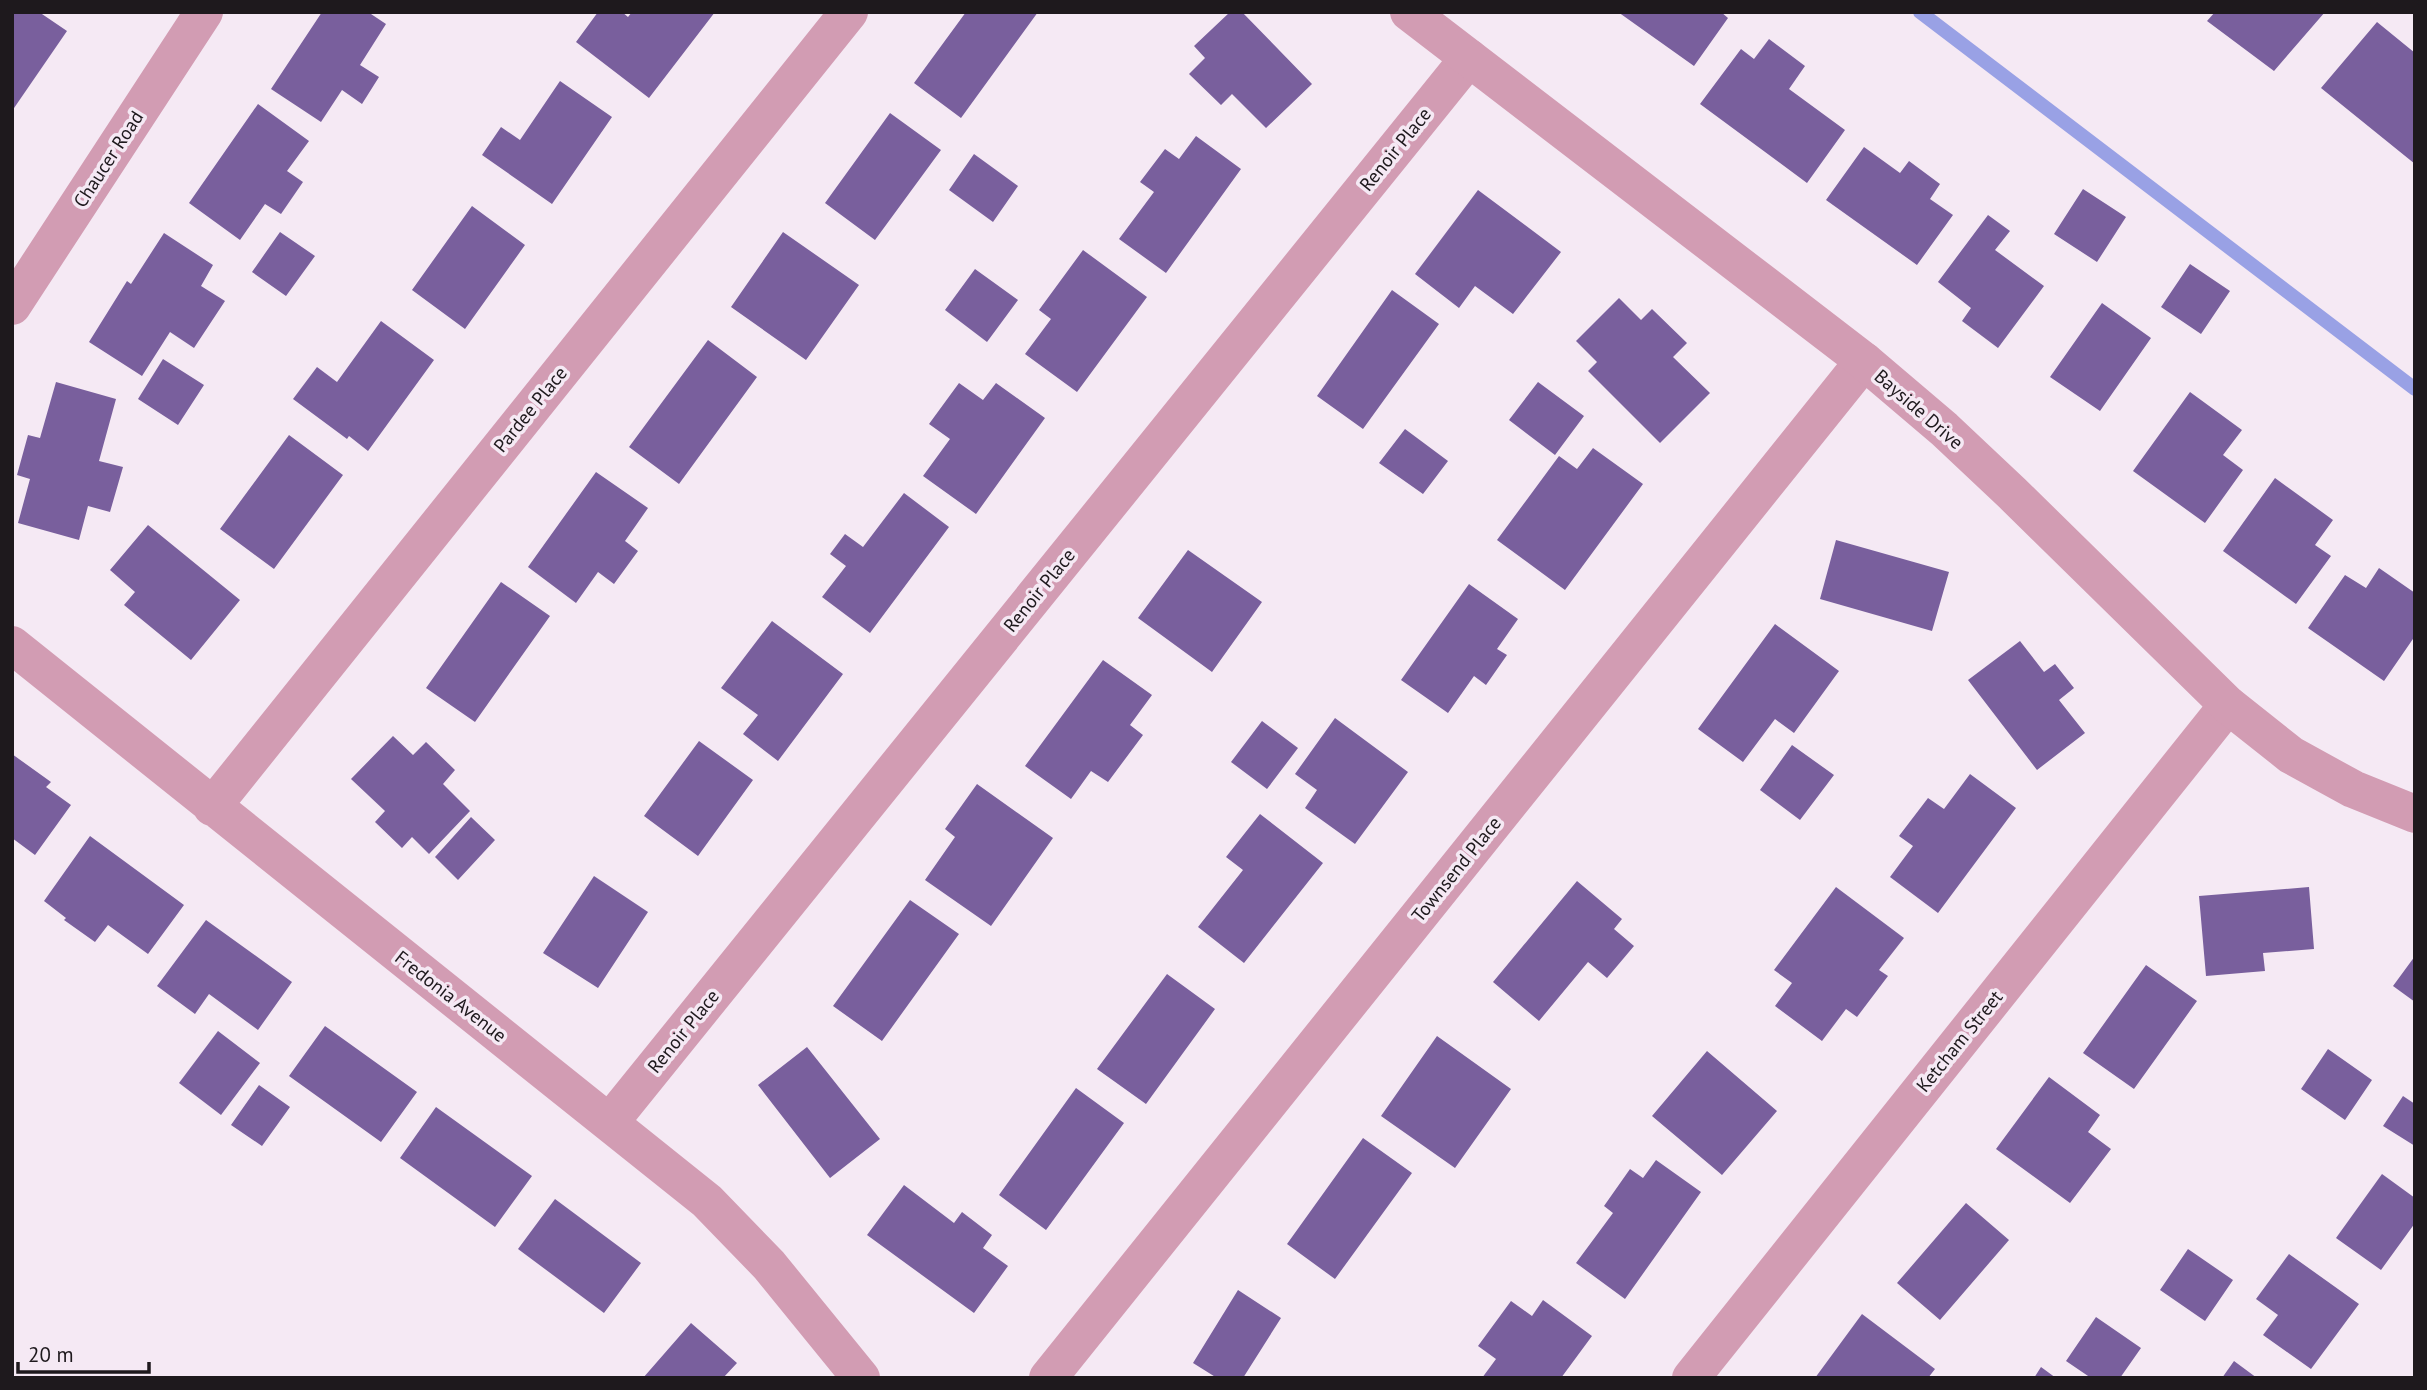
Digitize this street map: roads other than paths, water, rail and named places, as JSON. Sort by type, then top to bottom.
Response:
[{"type":"street","name":"Chaucer Road","points":[[12,306],[204,12]]},
{"type":"street","name":"Pardee Place","points":[[212,807],[849,12]]},
{"type":"street","name":"Bayside Drive","points":[[1409,12],[1864,361],[2002,484],[2228,705],[2291,755],[2353,789],[2415,814]]},
{"type":"street","name":"Renoir Place","points":[[610,1122],[1469,58]]},
{"type":"street","name":"Townsend Place","points":[[1048,1378],[1864,361]]},
{"type":"street","name":"Fredonia Avenue","points":[[12,645],[610,1122],[716,1210],[769,1265],[861,1378]]},
{"type":"street","name":"Ketcham Street","points":[[1691,1378],[2228,705]]},
{"type":"waterway","points":[[1920,12],[2415,389]]}]
